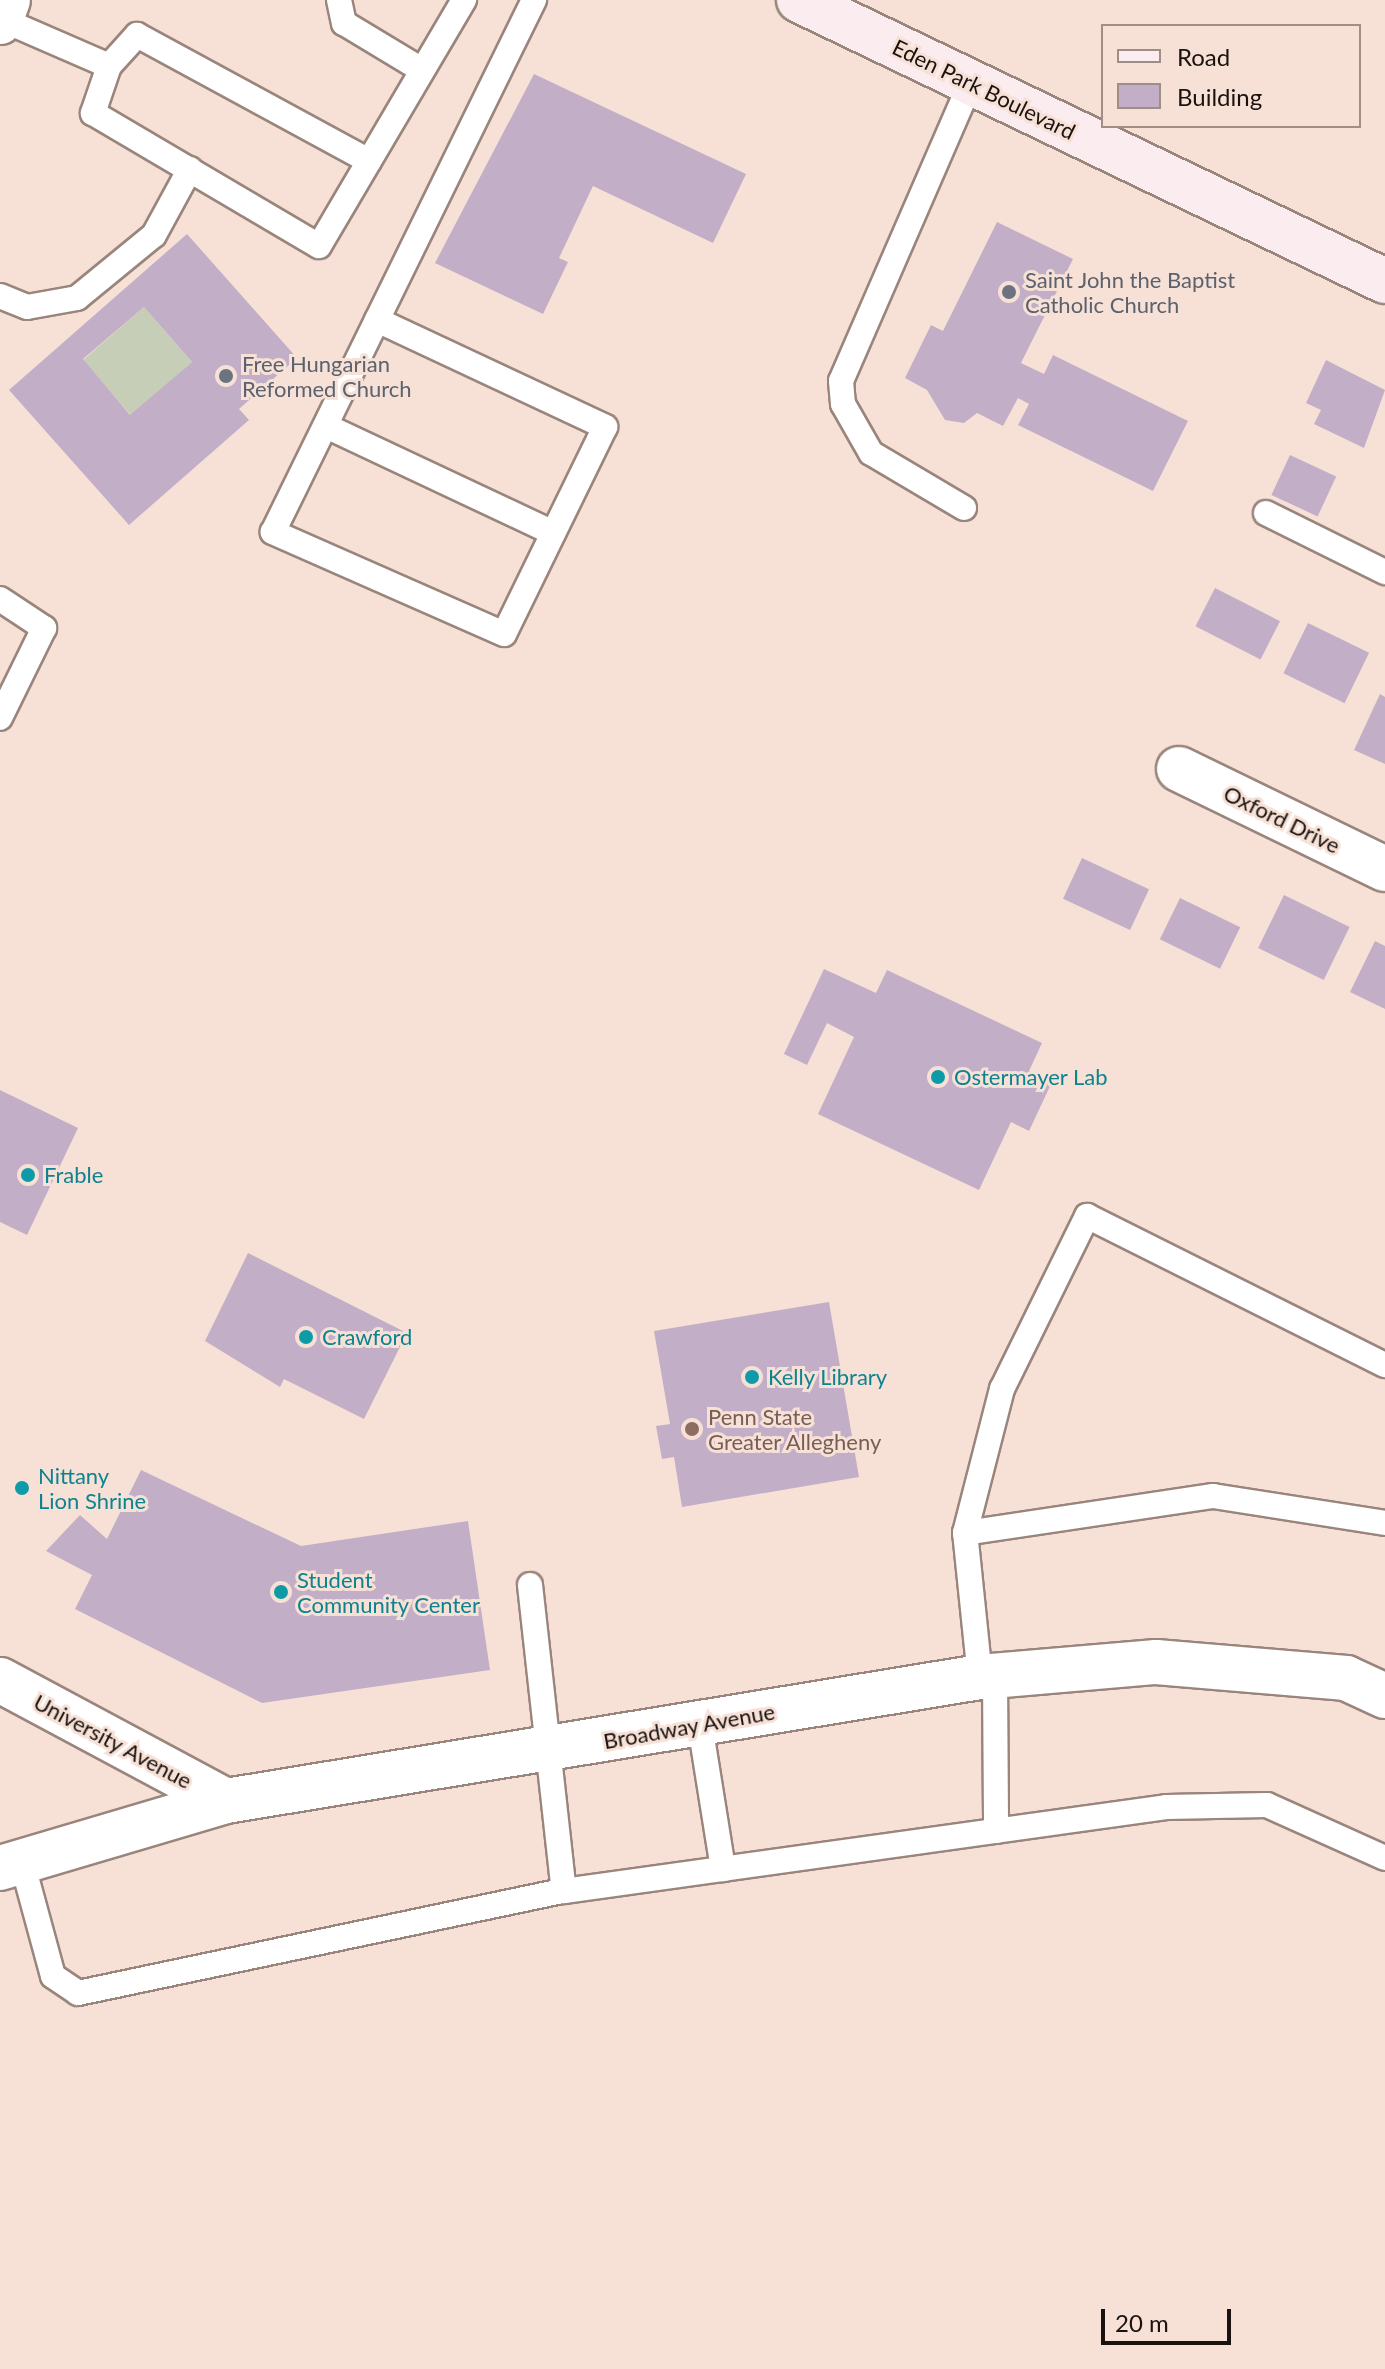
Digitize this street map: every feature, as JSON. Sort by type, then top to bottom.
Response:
[{"type":"main road","name":"Eden Park Boulevard","points":[[799,0],[1385,281]]},
{"type":"street","points":[[0,21],[8,0]]},
{"type":"street","name":"Oxford Drive","points":[[1179,769],[1385,869]]},
{"type":"street","name":"Broadway Avenue","points":[[11,1865],[226,1801],[987,1676],[1156,1662],[1346,1678],[1385,1696]]},
{"type":"street","name":"University Avenue","points":[[0,1680],[226,1801]]},
{"type":"lane","points":[[339,0],[344,23],[422,70]]},
{"type":"lane","points":[[369,161],[137,35],[109,66],[93,113],[319,246],[464,0]]},
{"type":"lane","points":[[377,320],[605,427],[504,634],[273,532],[326,426],[377,320],[534,0]]},
{"type":"lane","points":[[0,21],[109,66]]},
{"type":"lane","points":[[964,508],[871,453],[843,404],[841,381],[971,82]]},
{"type":"lane","points":[[0,296],[27,307],[77,298],[154,235],[190,169]]},
{"type":"lane","points":[[326,426],[553,533]]},
{"type":"lane","points":[[1266,513],[1385,572]]},
{"type":"lane","points":[[0,599],[44,628],[0,718]]},
{"type":"lane","points":[[996,1831],[987,1676],[965,1533],[1002,1389],[1087,1216],[1385,1365]]},
{"type":"lane","points":[[965,1533],[1213,1496],[1385,1523]]},
{"type":"lane","points":[[530,1585],[552,1749],[564,1891]]},
{"type":"lane","points":[[700,1725],[723,1869]]},
{"type":"lane","points":[[11,1865],[53,1976],[78,1993],[564,1891],[1166,1807],[1267,1805],[1385,1858]]},
{"type":"green space","points":[[144,307],[192,362],[131,415],[83,360]]},
{"type":"building","points":[[534,74],[746,174],[713,243],[593,186],[559,258],[568,262],[543,314],[435,263]]},
{"type":"building","points":[[997,222],[1073,259],[1021,363],[1044,374],[1053,355],[1188,421],[1153,491],[1018,425],[1029,404],[1018,398],[1003,426],[977,413],[964,423],[945,420],[927,390],[905,378],[931,325],[943,331]]},
{"type":"building","name":"Free Hungarian Reformed Church","points":[[187,234],[297,358],[239,409],[249,420],[129,525],[9,390]],"holes":[[[144,307],[192,362],[130,415],[83,359]]]},
{"type":"building","points":[[1326,360],[1385,390],[1364,448],[1314,424],[1321,410],[1306,403]]},
{"type":"building","points":[[1290,455],[1336,477],[1318,516],[1271,495]]},
{"type":"building","points":[[1215,588],[1280,621],[1261,659],[1195,626]]},
{"type":"building","points":[[1308,623],[1369,653],[1345,703],[1283,673]]},
{"type":"building","points":[[1380,694],[1385,697],[1385,764],[1354,750]]},
{"type":"building","points":[[1082,858],[1149,889],[1130,930],[1063,899]]},
{"type":"building","points":[[1284,895],[1350,927],[1324,980],[1258,948]]},
{"type":"building","points":[[1180,898],[1240,927],[1220,969],[1160,939]]},
{"type":"building","points":[[1375,941],[1385,946],[1385,1009],[1350,992]]},
{"type":"building","name":"Ostermayer Lab","points":[[824,969],[876,993],[887,970],[1042,1043],[1029,1071],[1052,1082],[1029,1131],[1011,1122],[979,1190],[818,1114],[854,1037],[827,1023],[807,1065],[784,1054]]},
{"type":"building","name":"Frable","points":[[0,1090],[78,1128],[27,1235],[0,1222]]},
{"type":"building","name":"Crawford","points":[[248,1253],[407,1333],[364,1419],[284,1379],[280,1387],[205,1341]]},
{"type":"building","name":"Kelly Library","points":[[829,1302],[859,1477],[682,1507],[674,1457],[662,1459],[656,1426],[670,1424],[654,1331]]},
{"type":"building","name":"Student Community Center","points":[[141,1470],[301,1546],[468,1521],[490,1670],[262,1703],[75,1609],[92,1575],[46,1551],[80,1515],[107,1539]]},
{"type":"place","name":"Saint John the Baptist Catholic Church","points":[[1009,292]]},
{"type":"place","name":"Free Hungarian Reformed Church","points":[[226,376]]},
{"type":"place","name":"Ostermayer Lab","points":[[938,1077]]},
{"type":"place","name":"Frable","points":[[28,1175]]},
{"type":"place","name":"Crawford","points":[[306,1337]]},
{"type":"place","name":"Kelly Library","points":[[752,1377]]},
{"type":"place","name":"Penn State Greater Allegheny","points":[[692,1429]]},
{"type":"place","name":"Nittany Lion Shrine","points":[[22,1488]]},
{"type":"place","name":"Student Community Center","points":[[281,1592]]}]
